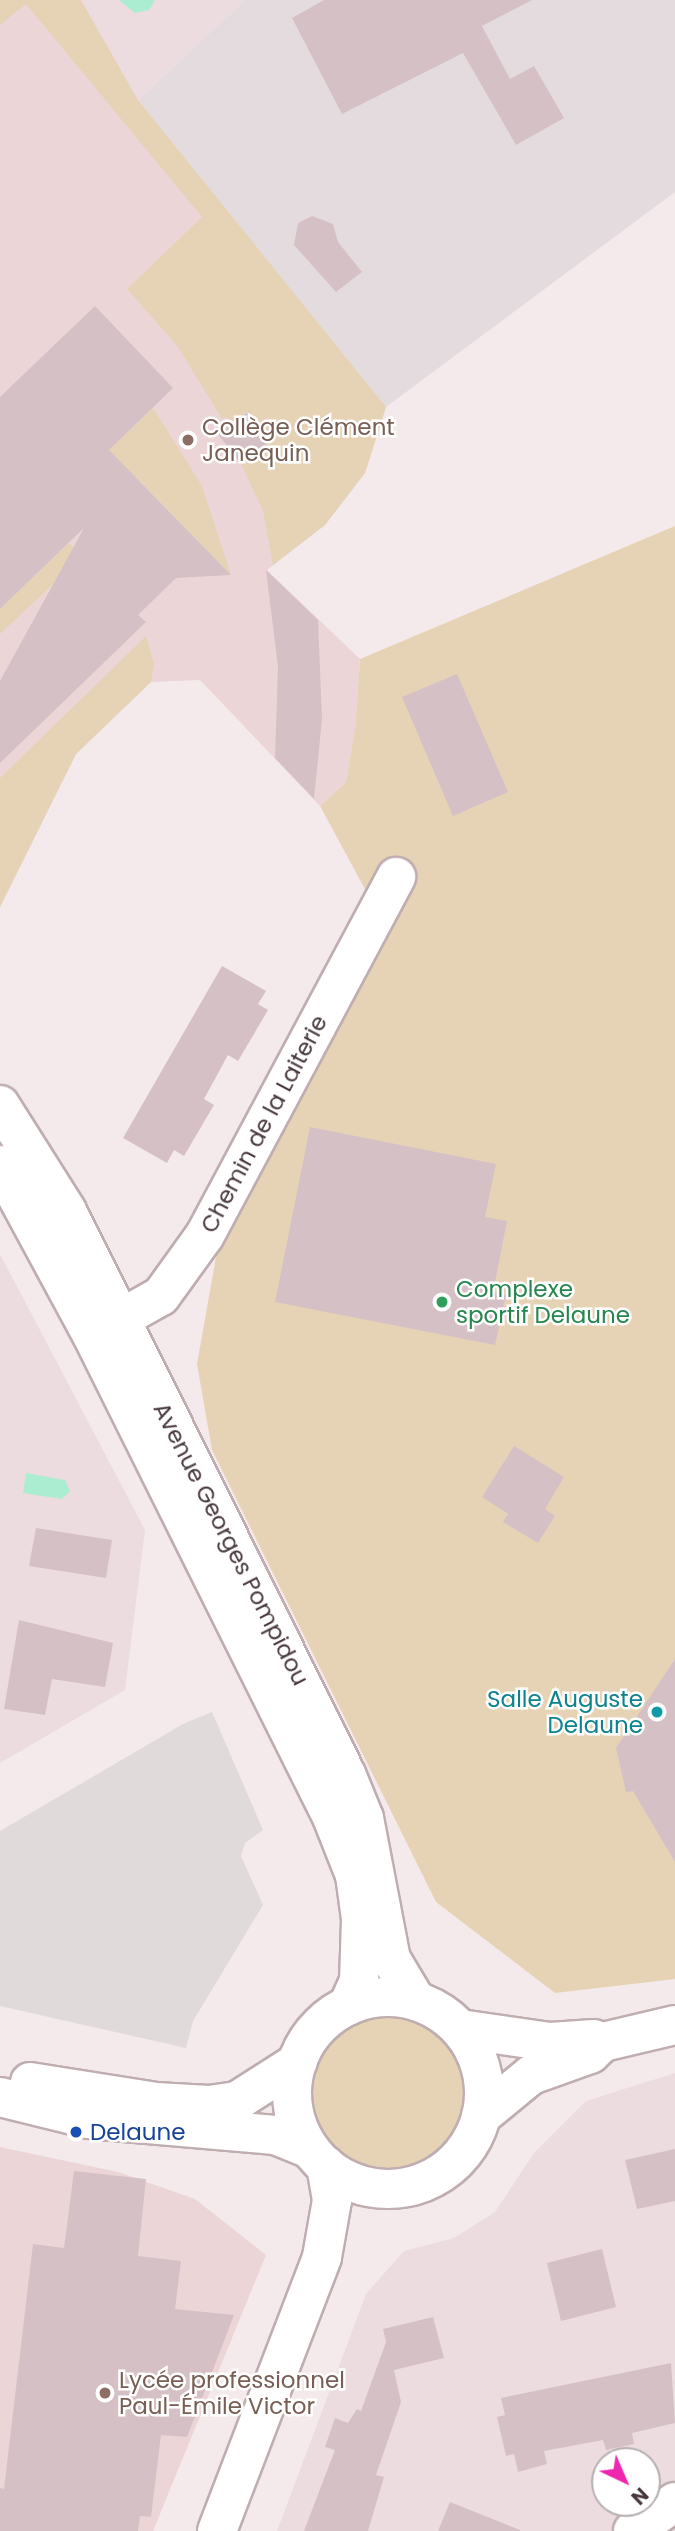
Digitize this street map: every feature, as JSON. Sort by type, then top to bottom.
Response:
[{"type":"street","name":"Chemin de la Laiterie","points":[[105,1328],[169,1289],[205,1235],[396,877]]},
{"type":"street","name":"Avenue Georges Pompidou","points":[[0,1105],[67,1211],[105,1328],[332,1817],[355,1875],[362,1945],[359,1981],[348,2006]]},
{"type":"street","name":"Avenue Georges Pompidou","points":[[0,1165],[105,1328],[346,1774],[374,1857],[391,1959],[416,2001]]},
{"type":"street","points":[[217,2531],[322,2257],[332,2200],[318,2157],[295,2112],[298,2062],[313,2033],[348,2006],[381,1997],[416,2001],[460,2029],[550,2042],[588,2037],[603,2042]]},
{"type":"street","points":[[481,2116],[531,2075],[590,2053],[603,2042],[675,2025]]},
{"type":"street","points":[[322,2257],[339,2232],[366,2208],[406,2187],[432,2178],[454,2162],[471,2141],[481,2116],[481,2070],[460,2029]]},
{"type":"street","points":[[0,2072],[35,2084],[156,2102],[209,2105],[237,2101],[298,2062]]},
{"type":"street","points":[[0,2097],[89,2119],[275,2135],[318,2157],[363,2186],[406,2187]]},
{"type":"street","points":[[633,2531],[675,2502]]},
{"type":"shaded area","name":"Collège Clément Janequin","points":[[0,0],[81,0],[138,100],[386,407],[365,473],[325,525],[267,570],[360,659],[355,728],[346,782],[320,806],[200,680],[151,682],[76,754],[0,907]]},
{"type":"shaded area","points":[[0,0],[81,0],[138,100],[386,407],[365,473],[325,525],[273,565],[263,511],[241,464],[271,441],[249,411],[233,422],[227,417],[222,419],[178,347],[127,289],[202,217],[26,4],[0,25]]},
{"type":"shaded area","points":[[81,0],[245,0],[138,100]]},
{"type":"shaded area","points":[[119,0],[155,0],[149,10],[135,13]]},
{"type":"shaded area","points":[[245,0],[675,0],[675,192],[386,407],[138,100]]},
{"type":"shaded area","points":[[153,408],[202,486],[231,575],[136,477],[92,466]]},
{"type":"shaded area","name":"Complexe sportif Delaune","points":[[675,526],[675,1979],[555,1993],[436,1902],[212,1450],[197,1364],[219,1240],[367,893],[320,806],[346,782],[355,728],[360,659]]},
{"type":"shaded area","points":[[69,543],[82,557],[0,634],[0,609]]},
{"type":"shaded area","points":[[146,636],[154,664],[151,682],[76,754],[0,907],[0,778]]},
{"type":"shaded area","points":[[0,1254],[145,1530],[125,1690],[0,1763]]},
{"type":"shaded area","points":[[26,1473],[65,1480],[70,1491],[62,1499],[23,1493]]},
{"type":"shaded area","points":[[212,1712],[263,1830],[245,1843],[241,1856],[263,1905],[193,2021],[186,2048],[0,2006],[0,1831],[183,1724]]},
{"type":"shaded area","points":[[388,2015],[418,2021],[443,2038],[460,2063],[466,2093],[460,2123],[443,2148],[418,2165],[388,2171],[358,2165],[333,2148],[316,2123],[310,2093],[316,2063],[333,2038],[358,2021]]},
{"type":"shaded area","points":[[675,2073],[675,2531],[277,2531],[366,2294],[404,2251],[454,2238],[495,2212],[534,2153],[586,2101]]},
{"type":"shaded area","name":"Lycée professionnel Paul-Émile Victor","points":[[0,2147],[118,2172],[195,2199],[266,2255],[153,2531],[0,2531]]},
{"type":"building","points":[[324,0],[532,0],[482,26],[510,79],[534,66],[564,118],[516,145],[463,53],[342,114],[292,18]]},
{"type":"building","points":[[312,216],[333,224],[338,242],[362,272],[336,292],[294,245],[298,223]]},
{"type":"building","points":[[95,306],[173,388],[109,450],[231,575],[176,578],[138,615],[146,622],[0,763],[0,681],[84,528],[0,609],[0,397]]},
{"type":"building","points":[[249,411],[271,441],[241,464],[218,434]]},
{"type":"building","points":[[266,570],[318,620],[322,719],[314,799],[275,758],[278,667]]},
{"type":"building","points":[[457,674],[508,792],[453,816],[402,697]]},
{"type":"building","points":[[222,966],[266,991],[258,1004],[268,1010],[238,1061],[228,1055],[204,1099],[214,1105],[184,1156],[174,1150],[167,1163],[123,1138]]},
{"type":"building","points":[[310,1127],[496,1164],[485,1217],[507,1221],[493,1292],[506,1295],[495,1345],[275,1302]]},
{"type":"building","points":[[514,1446],[564,1477],[545,1509],[555,1516],[538,1543],[503,1522],[508,1514],[482,1497]]},
{"type":"building","points":[[36,1528],[112,1540],[106,1578],[29,1566]]},
{"type":"building","points":[[19,1620],[113,1643],[105,1687],[52,1679],[45,1715],[4,1709]]},
{"type":"building","name":"Salle Auguste Delaune","points":[[675,1659],[675,1862],[633,1791],[626,1792],[616,1748]]},
{"type":"building","points":[[675,2149],[675,2201],[637,2209],[625,2160]]},
{"type":"building","name":"Lycée professionnel Paul-Émile Victor","points":[[74,2171],[146,2179],[138,2256],[181,2261],[175,2309],[234,2315],[187,2437],[161,2435],[151,2517],[140,2516],[138,2531],[0,2531],[0,2488],[4,2489],[33,2244],[64,2248]]},
{"type":"building","points":[[602,2249],[616,2307],[561,2321],[547,2263]]},
{"type":"building","points":[[433,2317],[444,2358],[394,2370],[401,2402],[376,2475],[384,2477],[368,2531],[304,2531],[335,2450],[325,2447],[335,2418],[348,2423],[357,2409],[361,2411],[386,2342],[383,2329]]},
{"type":"building","points":[[671,2363],[675,2423],[632,2433],[634,2444],[620,2447],[605,2447],[603,2440],[544,2451],[547,2464],[518,2472],[514,2454],[506,2456],[497,2417],[505,2415],[501,2398]]},
{"type":"building","points":[[450,2502],[520,2530],[520,2531],[438,2531]]},
{"type":"place","name":"Collège Clément Janequin","points":[[188,440]]},
{"type":"place","name":"Complexe sportif Delaune","points":[[442,1302]]},
{"type":"place","name":"Salle Auguste Delaune","points":[[657,1712]]},
{"type":"place","name":"Delaune","points":[[76,2132]]},
{"type":"place","name":"Lycée professionnel Paul-Émile Victor","points":[[105,2393]]}]
